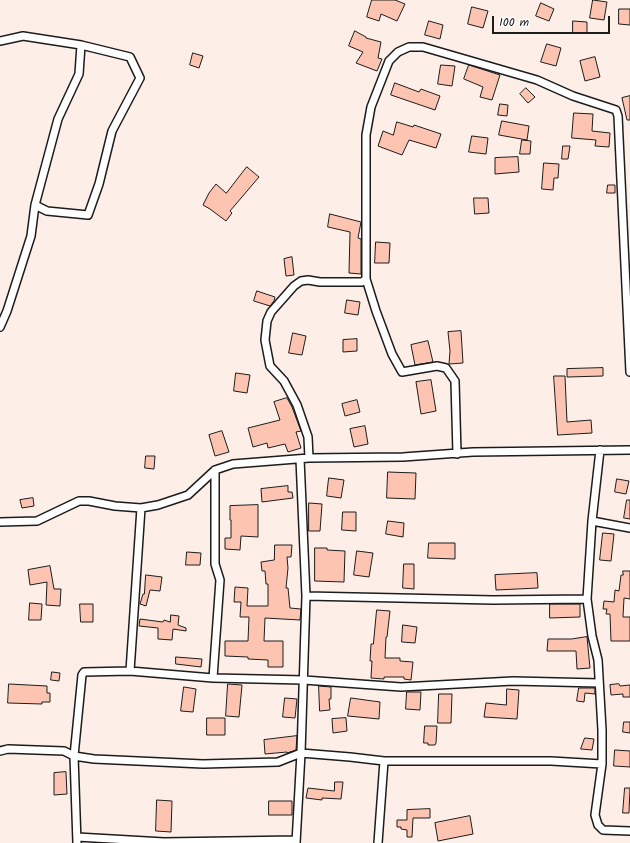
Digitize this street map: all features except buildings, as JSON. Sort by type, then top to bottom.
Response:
[{"type":"street","points":[[0,41],[23,36],[81,46],[130,57],[140,78],[112,131],[99,184],[88,214],[47,211],[35,205]]},
{"type":"street","points":[[0,327],[31,236],[35,205],[58,119],[79,74],[81,46]]},
{"type":"street","points":[[457,454],[455,381],[446,368],[437,366],[402,372],[392,354],[366,279],[366,135],[371,107],[389,61],[398,52],[409,47],[422,47],[536,80],[573,96],[616,110],[618,116],[630,372]]},
{"type":"street","points":[[309,458],[308,437],[297,405],[284,381],[270,366],[265,340],[267,321],[272,312],[294,286],[301,281],[362,282],[366,279]]},
{"type":"street","points":[[600,450],[592,521],[587,599],[592,636],[598,660],[602,730],[602,764],[595,815],[598,825],[603,830],[630,831]]},
{"type":"street","points":[[0,522],[37,521],[79,501],[141,508],[158,505],[188,495],[215,470],[233,464],[309,458],[403,457],[457,454],[630,450]]},
{"type":"street","points":[[300,459],[306,596],[304,680],[301,754],[296,841],[164,842],[77,840],[74,756],[82,675],[86,671],[130,671],[213,678],[304,680],[401,687],[513,681],[600,683]]},
{"type":"street","points":[[213,678],[220,580],[215,564],[215,470]]},
{"type":"street","points":[[130,671],[141,508]]},
{"type":"street","points":[[592,521],[630,528]]},
{"type":"street","points":[[306,596],[493,600],[587,599]]},
{"type":"street","points":[[0,751],[8,749],[64,751],[74,756],[94,759],[203,764],[278,762],[301,754],[384,761],[543,761],[602,764]]},
{"type":"street","points":[[378,843],[384,761]]}]
